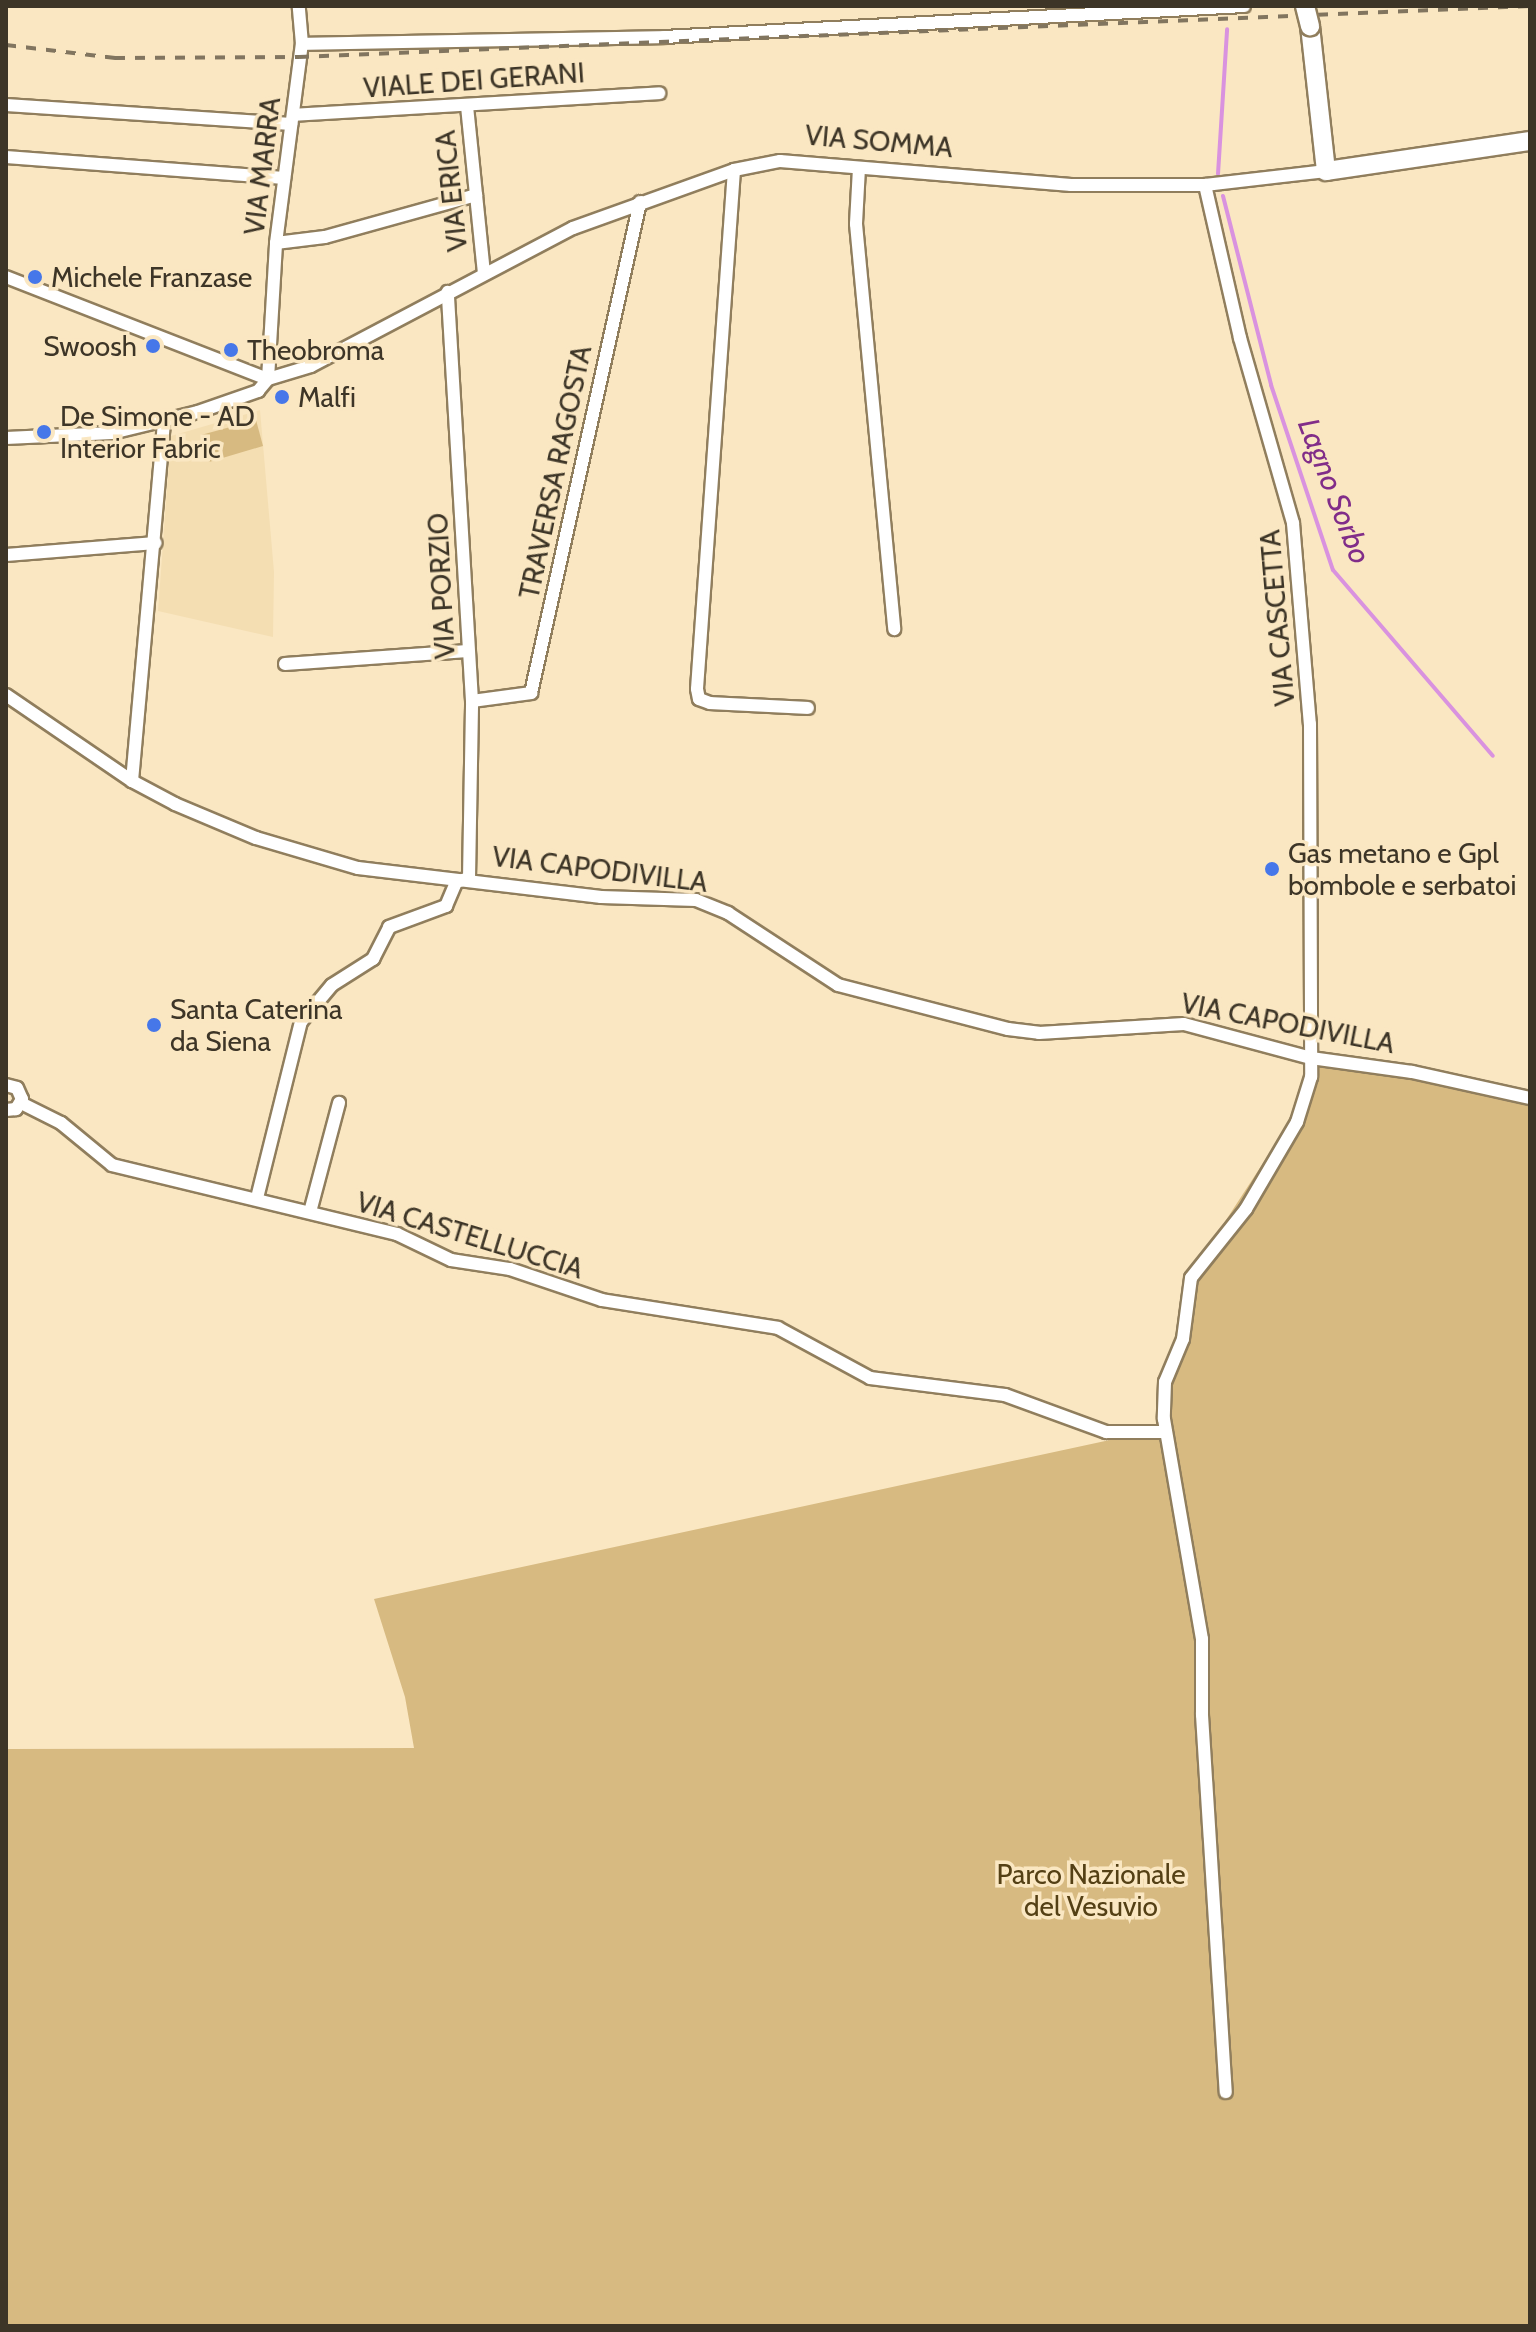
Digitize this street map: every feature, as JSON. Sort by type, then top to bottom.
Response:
[{"type":"main road","points":[[1305,6],[1310,26],[1326,171]]},
{"type":"main road","name":"VIA SOMMA","points":[[1326,171],[1530,141]]},
{"type":"street","name":"VIA MARRA","points":[[268,379],[276,243],[302,44],[299,6]]},
{"type":"street","points":[[302,44],[664,37],[1244,6]]},
{"type":"street","name":"VIALE DEI GERANI","points":[[6,105],[292,120],[659,93]]},
{"type":"street","name":"VIA ERICA","points":[[467,106],[484,272]]},
{"type":"street","points":[[6,157],[284,178]]},
{"type":"street","name":"VIA SOMMA","points":[[6,438],[112,433],[258,391],[268,379],[311,366],[484,272],[573,228],[734,170],[780,161],[1071,185],[1205,185],[1326,171]]},
{"type":"street","points":[[859,168],[856,224],[894,629]]},
{"type":"street","points":[[734,170],[697,689],[699,699],[710,703],[808,708]]},
{"type":"street","name":"VIA CASCETTA","points":[[1205,185],[1240,338],[1293,523],[1308,659],[1311,1077],[1297,1122],[1246,1209],[1191,1278],[1183,1339],[1165,1382],[1166,1432],[1202,1639],[1202,1730],[1226,2092]]},
{"type":"street","points":[[276,243],[325,237],[476,195]]},
{"type":"street","name":"TRAVERSA RAGOSTA","points":[[472,701],[531,693],[640,202]]},
{"type":"street","points":[[6,277],[268,379]]},
{"type":"street","name":"VIA PORZIO","points":[[448,292],[472,701],[469,878]]},
{"type":"street","points":[[132,781],[156,543],[164,420]]},
{"type":"street","points":[[6,555],[156,543]]},
{"type":"street","points":[[285,664],[468,651]]},
{"type":"street","name":"VIA CAPODIVILLA","points":[[6,695],[132,781],[175,804],[302,852],[410,876],[469,878],[601,897],[708,903],[838,985],[1008,1029],[1039,1033],[1184,1024],[1311,1058],[1412,1072],[1530,1098]]},
{"type":"street","points":[[257,1198],[301,1022],[332,985],[373,959],[389,927],[446,906],[456,882],[469,878]]},
{"type":"street","name":"VIA CASTELLUCCIA","points":[[6,1085],[20,1091],[21,1103],[87,1142],[112,1165],[397,1234],[451,1260],[510,1269],[602,1300],[778,1328],[870,1378],[1005,1395],[1106,1432],[1166,1432]]},
{"type":"street","points":[[6,1110],[21,1103]]},
{"type":"street","points":[[310,1212],[339,1103]]},
{"type":"shaded area","points":[[260,410],[274,572],[273,637],[158,611],[171,436]]},
{"type":"green space","points":[[256,420],[263,446],[209,462],[201,435]]},
{"type":"green space","name":"Parco Nazionale del Vesuvio","points":[[1318,1052],[1530,1093],[1530,2326],[6,2326],[6,1749],[414,1748],[405,1697],[374,1599],[1147,1432],[1157,1425],[1159,1401],[1202,1257],[1289,1123]]},
{"type":"waterway","name":"Lagno Sorbo","points":[[1218,174],[1227,29]]},
{"type":"waterway","name":"Lagno Sorbo","points":[[1223,196],[1271,385],[1333,570],[1493,756]]},
{"type":"railway","points":[[6,45],[115,58],[299,57],[1530,6]]},
{"type":"place","name":"Michele Franzase","points":[[35,277]]},
{"type":"place","name":"Swoosh","points":[[153,346]]},
{"type":"place","name":"Theobroma","points":[[231,350]]},
{"type":"place","name":"Malfi","points":[[282,397]]},
{"type":"place","name":"De Simone - AD Interior Fabric","points":[[44,432]]},
{"type":"place","name":"Gas metano e Gpl bombole e serbatoi","points":[[1272,869]]},
{"type":"place","name":"Santa Caterina da Siena","points":[[154,1025]]}]
